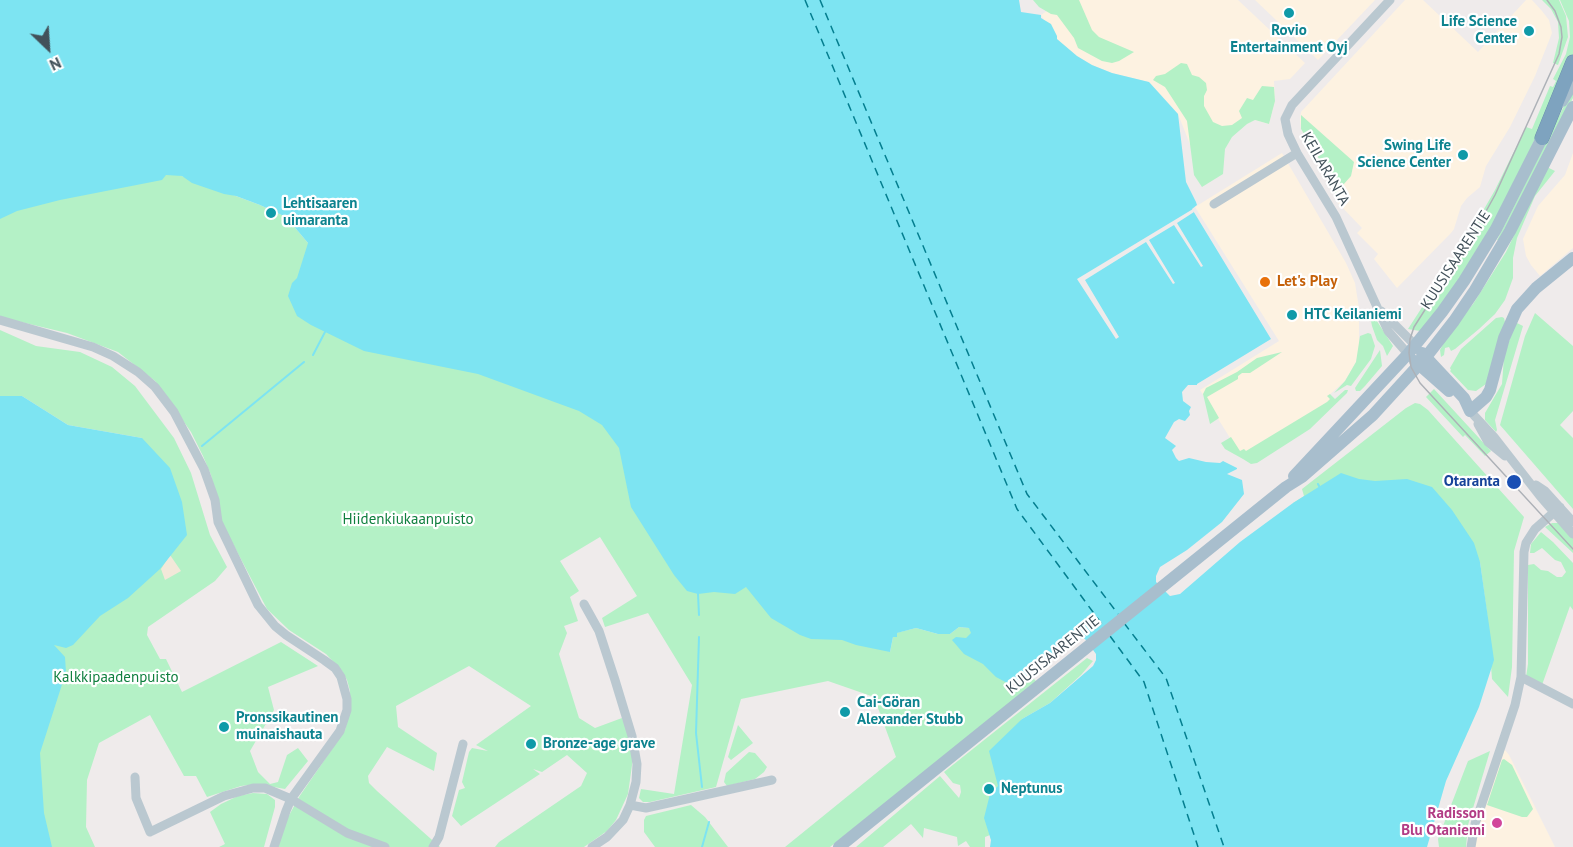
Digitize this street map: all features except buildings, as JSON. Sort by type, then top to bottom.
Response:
[{"type":"highway","points":[[1542,138],[1573,63]]},
{"type":"main road","name":"KUUSISAARENTIE","points":[[1286,487],[1299,469],[1412,350],[1442,312],[1505,212],[1573,83]]},
{"type":"main road","name":"KUUSISAARENTIE","points":[[839,847],[1164,584],[1286,487],[1302,477],[1373,415],[1423,361],[1454,321],[1494,259],[1573,106]]},
{"type":"main road","points":[[1412,350],[1459,402],[1468,408],[1486,397],[1490,390],[1504,338],[1517,309],[1536,288],[1571,263]]},
{"type":"street","name":"KEILARANTA","points":[[1390,0],[1292,105],[1285,119],[1297,153],[1336,217],[1380,311],[1412,350]]},
{"type":"street","points":[[1214,204],[1297,153]]},
{"type":"street","points":[[0,320],[93,347],[113,356],[138,372],[155,387],[174,412],[204,469],[215,500],[218,522],[258,605],[285,635],[335,668],[340,677],[347,699],[347,710],[340,731],[291,799],[274,847]]},
{"type":"street","points":[[1468,408],[1518,468],[1531,482],[1545,491],[1573,534]]},
{"type":"street","points":[[1557,510],[1573,522]]},
{"type":"street","points":[[1471,847],[1475,824],[1515,705],[1521,677],[1524,552],[1529,536],[1557,510]]},
{"type":"street","points":[[584,604],[599,631],[637,752],[636,782],[630,805],[617,827],[592,847]]},
{"type":"street","points":[[1521,677],[1573,704]]},
{"type":"street","points":[[433,847],[439,837],[463,744]]},
{"type":"street","points":[[135,777],[136,798],[150,832],[239,790],[265,788],[291,799],[347,833],[385,847]]},
{"type":"street","points":[[630,805],[646,808],[772,780]]},
{"type":"shaded area","points":[[1063,0],[1238,0],[1305,63],[1290,79],[1274,81],[1275,101],[1269,124],[1255,120],[1191,147],[1178,114],[1149,82],[1112,73],[1092,65],[1056,39],[1041,15]]},
{"type":"shaded area","points":[[1255,0],[1375,0],[1318,60]]},
{"type":"shaded area","points":[[1405,0],[1423,0],[1478,52],[1526,0],[1532,0],[1542,11],[1549,20],[1552,33],[1535,76],[1510,127],[1486,166],[1480,187],[1461,206],[1451,233],[1397,288],[1374,259],[1378,254],[1357,233],[1362,228],[1338,203],[1330,177],[1301,129],[1300,119],[1301,112]]},
{"type":"shaded area","points":[[1282,153],[1346,263],[1355,283],[1359,308],[1359,351],[1356,362],[1345,381],[1328,396],[1332,402],[1242,457],[1200,390],[1279,341],[1195,207]]},
{"type":"shaded area","points":[[1573,153],[1573,248],[1540,276],[1526,256],[1523,239],[1538,206],[1565,175]]},
{"type":"shaded area","points":[[1501,745],[1509,755],[1555,847],[1471,847]]},
{"type":"green space","points":[[1033,0],[1079,0],[1092,30],[1099,37],[1134,52],[1112,63],[1102,61],[1078,48],[1074,38],[1057,15],[1039,7]]},
{"type":"green space","points":[[1542,0],[1559,0],[1566,16],[1568,37],[1558,65],[1553,63],[1559,38],[1558,22],[1551,9]]},
{"type":"green space","points":[[1560,0],[1573,0],[1573,54],[1524,163],[1497,217],[1446,300],[1420,331],[1408,329],[1472,230],[1526,127],[1532,129],[1550,86],[1553,87],[1556,81],[1553,79],[1566,54],[1570,37],[1569,21]]},
{"type":"green space","points":[[1181,63],[1187,64],[1192,75],[1206,83],[1204,106],[1213,122],[1222,126],[1232,125],[1242,118],[1239,111],[1247,98],[1253,100],[1262,86],[1274,87],[1275,101],[1269,124],[1255,120],[1232,137],[1225,149],[1223,174],[1202,187],[1194,175],[1187,121],[1165,87],[1153,80],[1156,76],[1165,74]]},
{"type":"green space","points":[[1573,88],[1573,98],[1500,241],[1497,240]]},
{"type":"green space","points":[[1301,115],[1354,162],[1351,176],[1335,194],[1330,177],[1301,129]]},
{"type":"green space","name":"Hiidenkiukaanpuisto","points":[[147,163],[286,217],[308,243],[583,404],[755,575],[890,652],[896,633],[916,628],[938,634],[950,634],[959,627],[969,628],[1033,669],[1033,673],[1009,685],[1015,688],[1034,679],[1037,682],[830,847],[785,847],[896,757],[874,697],[828,681],[741,699],[716,787],[643,802],[639,798],[641,789],[674,794],[692,685],[648,613],[605,627],[602,618],[637,596],[600,537],[560,561],[579,591],[570,597],[578,621],[564,626],[567,633],[559,654],[579,718],[595,728],[622,718],[629,736],[633,758],[628,794],[616,820],[607,831],[584,847],[495,847],[581,786],[587,773],[567,755],[542,772],[533,769],[540,774],[461,826],[452,816],[459,790],[465,788],[462,782],[469,752],[472,748],[488,751],[476,745],[531,706],[469,666],[396,706],[398,727],[437,753],[434,771],[387,747],[368,776],[369,783],[377,791],[440,847],[278,847],[286,821],[299,797],[345,730],[350,709],[350,691],[347,680],[326,654],[289,630],[267,609],[221,521],[211,475],[203,456],[191,432],[155,381],[118,352],[67,333],[0,317],[0,186]]},
{"type":"green space","points":[[1547,167],[1555,171],[1535,196],[1517,238],[1513,258],[1513,278],[1505,300],[1495,314],[1479,329],[1455,349],[1451,351],[1449,347],[1445,348],[1444,355],[1441,357],[1440,350],[1449,333],[1473,304],[1506,252]]},
{"type":"green space","points":[[1535,313],[1573,346],[1573,411],[1560,425],[1573,438],[1573,509],[1500,425],[1525,336]]},
{"type":"green space","points":[[1502,317],[1505,322],[1486,384],[1476,391],[1468,390],[1450,371],[1450,368],[1461,349],[1496,318]]},
{"type":"green space","points":[[1375,318],[1393,346],[1387,356],[1372,326],[1371,321]]},
{"type":"green space","points":[[1515,322],[1523,326],[1495,420],[1496,432],[1485,420],[1485,413],[1502,384],[1504,357]]},
{"type":"green space","name":"Kalkkipaadenpuisto","points":[[0,330],[36,346],[80,352],[112,367],[135,386],[174,438],[191,473],[210,535],[227,567],[215,581],[148,627],[147,635],[160,659],[166,659],[182,692],[281,642],[318,666],[268,687],[274,710],[250,751],[258,772],[270,784],[278,782],[287,755],[298,748],[308,761],[285,789],[257,784],[241,786],[207,797],[196,776],[184,776],[150,715],[99,743],[87,780],[86,827],[95,847],[16,847],[34,771],[54,645],[142,438],[68,425],[22,396],[0,396]]},
{"type":"green space","points":[[1371,334],[1375,346],[1371,359],[1351,386],[1347,385],[1334,393],[1345,381],[1356,362],[1360,336]]},
{"type":"green space","points":[[1380,350],[1382,366],[1360,391],[1356,391],[1355,388]]},
{"type":"green space","points":[[1282,352],[1250,373],[1242,373],[1238,379],[1207,397],[1219,418],[1210,424],[1203,394],[1206,388],[1237,372],[1257,358]]},
{"type":"green space","points":[[1434,389],[1491,451],[1485,456],[1465,435],[1463,437],[1426,397]]},
{"type":"green space","points":[[1348,390],[1347,393],[1310,429],[1257,463],[1251,464],[1225,449],[1221,443],[1231,437],[1240,451],[1244,449],[1246,451],[1327,402],[1330,399],[1327,396],[1330,394],[1335,399]]},
{"type":"green space","points":[[1415,403],[1428,410],[1524,517],[1514,551],[1512,667],[1508,697],[1492,679],[1480,562],[1472,556],[1293,503],[1304,496],[1302,489]]},
{"type":"green space","points":[[1552,523],[1559,523],[1573,536],[1573,553],[1545,527]]},
{"type":"green space","points":[[1541,532],[1573,563],[1573,610],[1570,606],[1542,685],[1526,677],[1528,565],[1534,564],[1557,577],[1562,577],[1566,572],[1561,562],[1555,560],[1542,548],[1530,553],[1531,544]]},
{"type":"green space","points":[[1087,658],[1093,661],[1081,675],[1050,703],[1022,719],[1011,747],[991,840],[990,835],[985,837],[985,847],[970,847],[966,841],[958,846],[957,837],[924,828],[923,838],[911,824],[883,847],[856,847],[940,776],[959,798],[960,785],[953,783],[944,772]]},
{"type":"green space","points":[[738,725],[753,743],[731,760],[728,757]]},
{"type":"green space","points":[[1490,751],[1468,825],[1466,847],[1439,847],[1438,839],[1468,761]]},
{"type":"green space","points":[[749,752],[755,753],[767,767],[764,772],[755,779],[727,786],[724,782],[726,773]]},
{"type":"green space","points":[[1504,759],[1512,765],[1533,809],[1527,817],[1487,805]]},
{"type":"green space","points":[[253,793],[267,794],[275,800],[264,847],[219,847],[225,844],[210,812],[238,796]]},
{"type":"green space","points":[[691,805],[705,817],[728,847],[655,847],[644,832],[646,816]]},
{"type":"sand","points":[[170,555],[181,571],[165,580],[161,569]]},
{"type":"water","points":[[0,0],[1019,0],[1021,12],[1041,15],[1041,18],[1051,24],[1057,39],[1077,56],[1112,73],[1149,82],[1178,114],[1186,182],[1197,205],[1192,209],[1271,339],[1197,385],[1188,385],[1182,392],[1183,401],[1191,407],[1190,415],[1185,421],[1179,419],[1174,422],[1165,438],[1176,446],[1172,450],[1176,458],[1179,461],[1189,458],[1206,462],[1220,463],[1223,461],[1237,468],[1227,474],[1242,480],[1244,494],[1222,522],[1187,550],[1160,567],[1156,582],[1170,596],[1180,594],[1240,542],[1293,503],[1341,473],[1375,481],[1407,479],[1432,487],[1452,510],[1474,543],[1480,562],[1494,660],[1479,707],[1446,781],[1427,847],[990,847],[991,840],[984,818],[990,794],[998,786],[989,751],[1022,719],[1050,703],[1093,666],[1096,654],[1085,639],[1072,640],[1033,673],[1009,684],[996,677],[983,664],[964,654],[952,640],[956,637],[966,638],[971,633],[969,628],[959,627],[950,634],[938,634],[916,628],[897,633],[897,637],[893,637],[890,652],[842,640],[811,639],[800,635],[771,618],[746,587],[735,594],[714,592],[698,594],[687,591],[674,575],[631,507],[619,448],[602,425],[579,411],[478,374],[364,351],[297,316],[288,296],[292,283],[297,278],[308,243],[286,217],[260,205],[192,183],[182,176],[166,175],[162,180],[60,200],[17,211],[0,219]]},
{"type":"water","points":[[0,396],[22,396],[68,425],[142,438],[170,468],[182,502],[187,535],[160,569],[128,598],[100,616],[73,645],[66,648],[54,645],[65,657],[66,672],[40,753],[44,813],[52,847],[0,847]]},
{"type":"pier","points":[[1193,209],[1194,212],[1177,223],[1203,266],[1201,267],[1174,225],[1149,240],[1175,283],[1173,284],[1146,242],[1085,280],[1119,337],[1116,339],[1077,279]]},
{"type":"waterway","points":[[313,355],[325,332]]},
{"type":"waterway","points":[[202,446],[304,362]]},
{"type":"waterway","points":[[698,594],[699,615]]},
{"type":"waterway","points":[[699,637],[696,733],[702,787]]},
{"type":"waterway","points":[[702,847],[709,822]]},
{"type":"ferry route","points":[[805,0],[1017,509],[1104,627]]},
{"type":"ferry route","points":[[820,0],[1027,494],[1118,614]]},
{"type":"ferry route","points":[[1124,623],[1166,678],[1224,847]]},
{"type":"ferry route","points":[[1110,636],[1144,682],[1198,847]]},
{"type":"tram line","points":[[1547,0],[1555,11],[1561,27],[1559,54],[1495,195],[1474,233],[1414,327],[1409,353],[1411,367],[1420,383],[1573,549]]},
{"type":"place","name":"Rovio Entertainment Oyj","points":[[1289,13]]},
{"type":"place","name":"Life Science Center","points":[[1529,31]]},
{"type":"place","name":"Swing Life Science Center","points":[[1463,155]]},
{"type":"place","name":"Lehtisaaren uimaranta","points":[[271,213]]},
{"type":"place","name":"Let's Play","points":[[1265,282]]},
{"type":"place","name":"HTC Keilaniemi","points":[[1292,315]]},
{"type":"place","name":"Otaranta","points":[[1514,482]]},
{"type":"place","name":"Cai-Göran Alexander Stubb","points":[[845,712]]},
{"type":"place","name":"Pronssikautinen muinaishauta","points":[[224,727]]},
{"type":"place","name":"Bronze-age grave","points":[[531,744]]},
{"type":"place","name":"Neptunus","points":[[989,789]]},
{"type":"place","name":"Radisson Blu Otaniemi","points":[[1497,823]]}]
